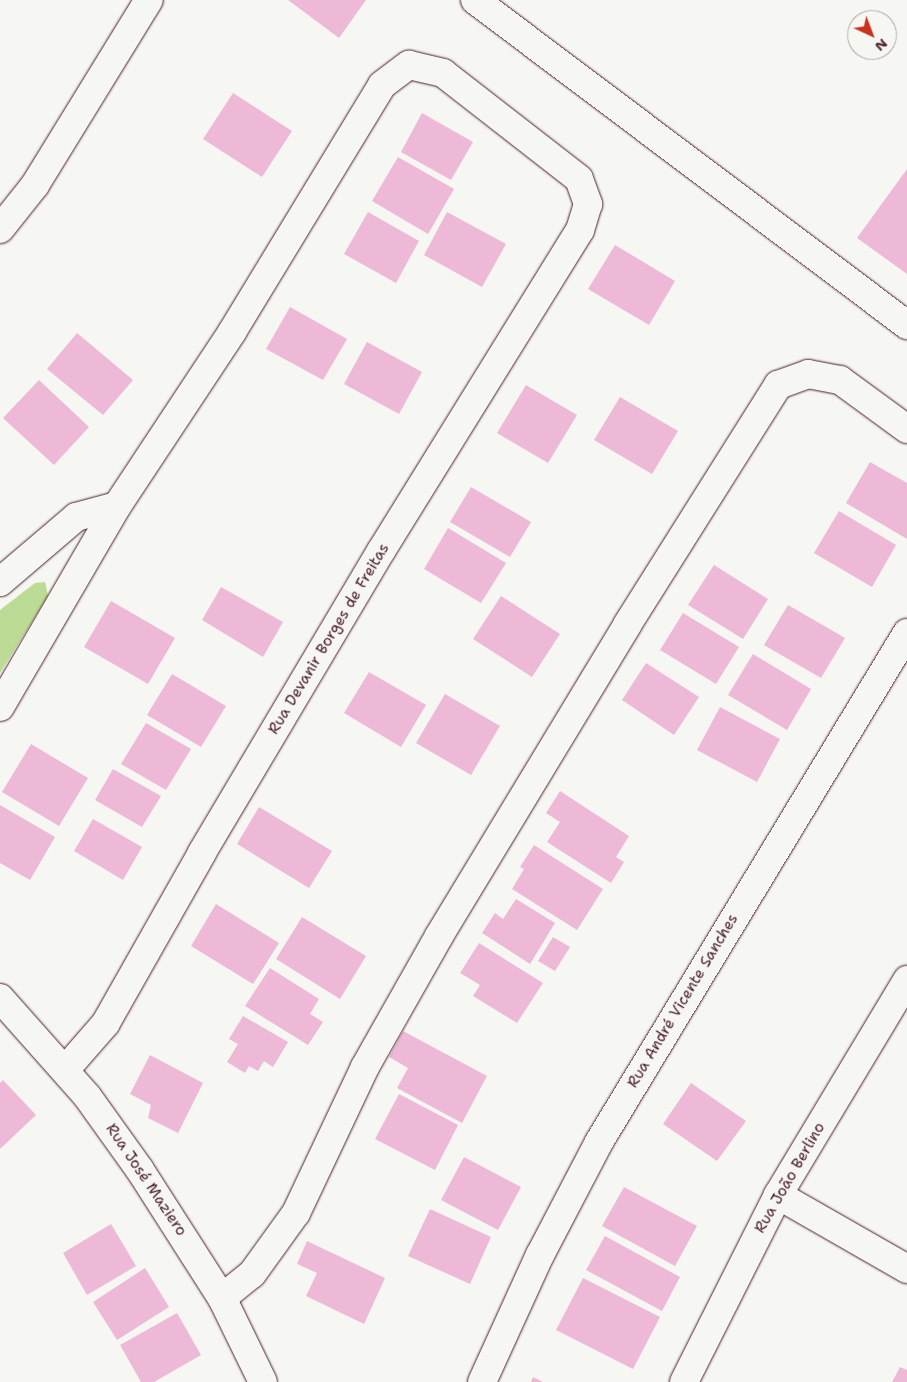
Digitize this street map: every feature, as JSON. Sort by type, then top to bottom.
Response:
[{"type":"street","points":[[0,228],[35,185],[149,0]]},
{"type":"street","points":[[475,0],[907,325]]},
{"type":"street","name":"Rua Devanir Borges de Freitas","points":[[65,1070],[106,1023],[202,853],[376,559],[580,230],[588,204],[579,179],[444,73],[409,64],[382,85],[232,332],[117,506]]},
{"type":"street","points":[[222,1298],[252,1274],[296,1212],[365,1067],[438,936],[637,608],[778,385],[808,374],[840,380],[907,429]]},
{"type":"street","points":[[0,582],[76,517],[117,506]]},
{"type":"street","points":[[0,707],[117,506]]},
{"type":"street","name":"Rua André Vicente Sanches","points":[[482,1382],[540,1255],[599,1142],[907,634]]},
{"type":"street","name":"Rua João Berlino","points":[[684,1382],[778,1195],[907,980]]},
{"type":"street","name":"Rua José Maziero","points":[[0,998],[65,1070],[140,1170],[222,1298],[263,1382]]},
{"type":"street","points":[[778,1195],[907,1269]]},
{"type":"green space","points":[[45,582],[48,596],[0,673],[0,610],[35,583]]},
{"type":"building","points":[[288,0],[366,0],[339,38]]},
{"type":"building","points":[[233,93],[292,131],[262,177],[203,139]]},
{"type":"building","points":[[422,113],[473,142],[451,180],[401,152]]},
{"type":"building","points":[[398,157],[454,189],[428,234],[372,201]]},
{"type":"building","points":[[907,169],[907,274],[857,238]]},
{"type":"building","points":[[368,212],[419,241],[396,283],[344,254]]},
{"type":"building","points":[[447,212],[506,244],[482,287],[424,255]]},
{"type":"building","points":[[615,245],[675,281],[649,325],[588,289]]},
{"type":"building","points":[[290,307],[347,339],[323,380],[266,349]]},
{"type":"building","points":[[77,333],[133,380],[103,415],[47,369]]},
{"type":"building","points":[[367,342],[422,372],[399,414],[344,384]]},
{"type":"building","points":[[39,380],[89,427],[54,465],[3,418]]},
{"type":"building","points":[[526,385],[577,415],[548,463],[497,433]]},
{"type":"building","points":[[620,397],[678,431],[652,474],[594,440]]},
{"type":"building","points":[[870,462],[907,483],[907,539],[846,503]]},
{"type":"building","points":[[471,487],[531,522],[510,557],[450,522]]},
{"type":"building","points":[[839,511],[896,545],[872,587],[814,553]]},
{"type":"building","points":[[448,528],[506,563],[481,603],[424,569]]},
{"type":"building","points":[[714,565],[768,599],[743,639],[688,605]]},
{"type":"building","points":[[221,587],[283,622],[263,657],[202,620]]},
{"type":"building","points":[[501,596],[560,634],[532,677],[473,639]]},
{"type":"building","points":[[111,601],[175,638],[148,684],[84,647]]},
{"type":"building","points":[[788,605],[845,638],[821,678],[764,645]]},
{"type":"building","points":[[683,613],[739,647],[716,684],[660,650]]},
{"type":"building","points":[[753,654],[811,689],[787,730],[728,695]]},
{"type":"building","points":[[646,663],[699,697],[674,735],[622,700]]},
{"type":"building","points":[[369,672],[426,705],[401,747],[344,713]]},
{"type":"building","points":[[172,674],[226,706],[201,747],[147,715]]},
{"type":"building","points":[[445,694],[500,726],[471,775],[416,743]]},
{"type":"building","points":[[720,707],[780,739],[757,782],[697,750]]},
{"type":"building","points":[[146,723],[191,749],[166,790],[121,764]]},
{"type":"building","points":[[31,744],[88,778],[59,826],[2,792]]},
{"type":"building","points":[[113,769],[161,796],[142,827],[95,800]]},
{"type":"building","points":[[560,791],[629,836],[616,857],[624,862],[611,883],[547,842],[560,822],[546,813]]},
{"type":"building","points":[[0,805],[55,837],[30,880],[0,863]]},
{"type":"building","points":[[259,807],[332,851],[309,888],[237,844]]},
{"type":"building","points":[[93,819],[142,847],[123,880],[74,851]]},
{"type":"building","points":[[534,845],[603,889],[577,930],[512,889],[524,869],[520,867]]},
{"type":"building","points":[[516,899],[555,923],[530,964],[482,933],[495,913],[503,919]]},
{"type":"building","points":[[216,904],[279,943],[253,984],[191,946]]},
{"type":"building","points":[[302,917],[366,956],[340,999],[276,959]]},
{"type":"building","points":[[553,937],[570,947],[555,971],[538,961]]},
{"type":"building","points":[[479,943],[543,983],[517,1023],[473,996],[480,985],[460,973]]},
{"type":"building","points":[[270,968],[319,999],[310,1014],[323,1022],[308,1045],[245,1006]]},
{"type":"building","points":[[243,1016],[288,1042],[273,1067],[264,1061],[258,1071],[249,1066],[245,1073],[227,1062],[238,1044],[229,1039]]},
{"type":"building","points":[[403,1031],[487,1076],[462,1123],[397,1088],[408,1068],[389,1057]]},
{"type":"building","points":[[150,1055],[203,1083],[178,1133],[148,1118],[151,1105],[130,1094]]},
{"type":"building","points":[[3,1080],[36,1115],[0,1149],[0,1083]]},
{"type":"building","points":[[691,1083],[746,1121],[717,1161],[663,1124]]},
{"type":"building","points":[[399,1094],[458,1125],[435,1170],[375,1139]]},
{"type":"building","points":[[464,1157],[521,1187],[498,1230],[441,1200]]},
{"type":"building","points":[[624,1187],[697,1226],[675,1266],[602,1226]]},
{"type":"building","points":[[430,1209],[491,1237],[470,1284],[408,1256]]},
{"type":"building","points":[[111,1224],[136,1266],[87,1295],[63,1253]]},
{"type":"building","points":[[605,1236],[680,1277],[662,1311],[586,1270]]},
{"type":"building","points":[[307,1241],[385,1278],[364,1324],[306,1296],[317,1273],[297,1264]]},
{"type":"building","points":[[145,1268],[169,1307],[117,1340],[93,1302]]},
{"type":"building","points":[[583,1278],[660,1317],[633,1369],[556,1330]]},
{"type":"building","points":[[177,1313],[201,1355],[154,1382],[141,1382],[120,1345]]},
{"type":"building","points":[[900,1367],[907,1370],[907,1382],[892,1382]]},
{"type":"building","points":[[533,1377],[543,1382],[531,1382]]}]
